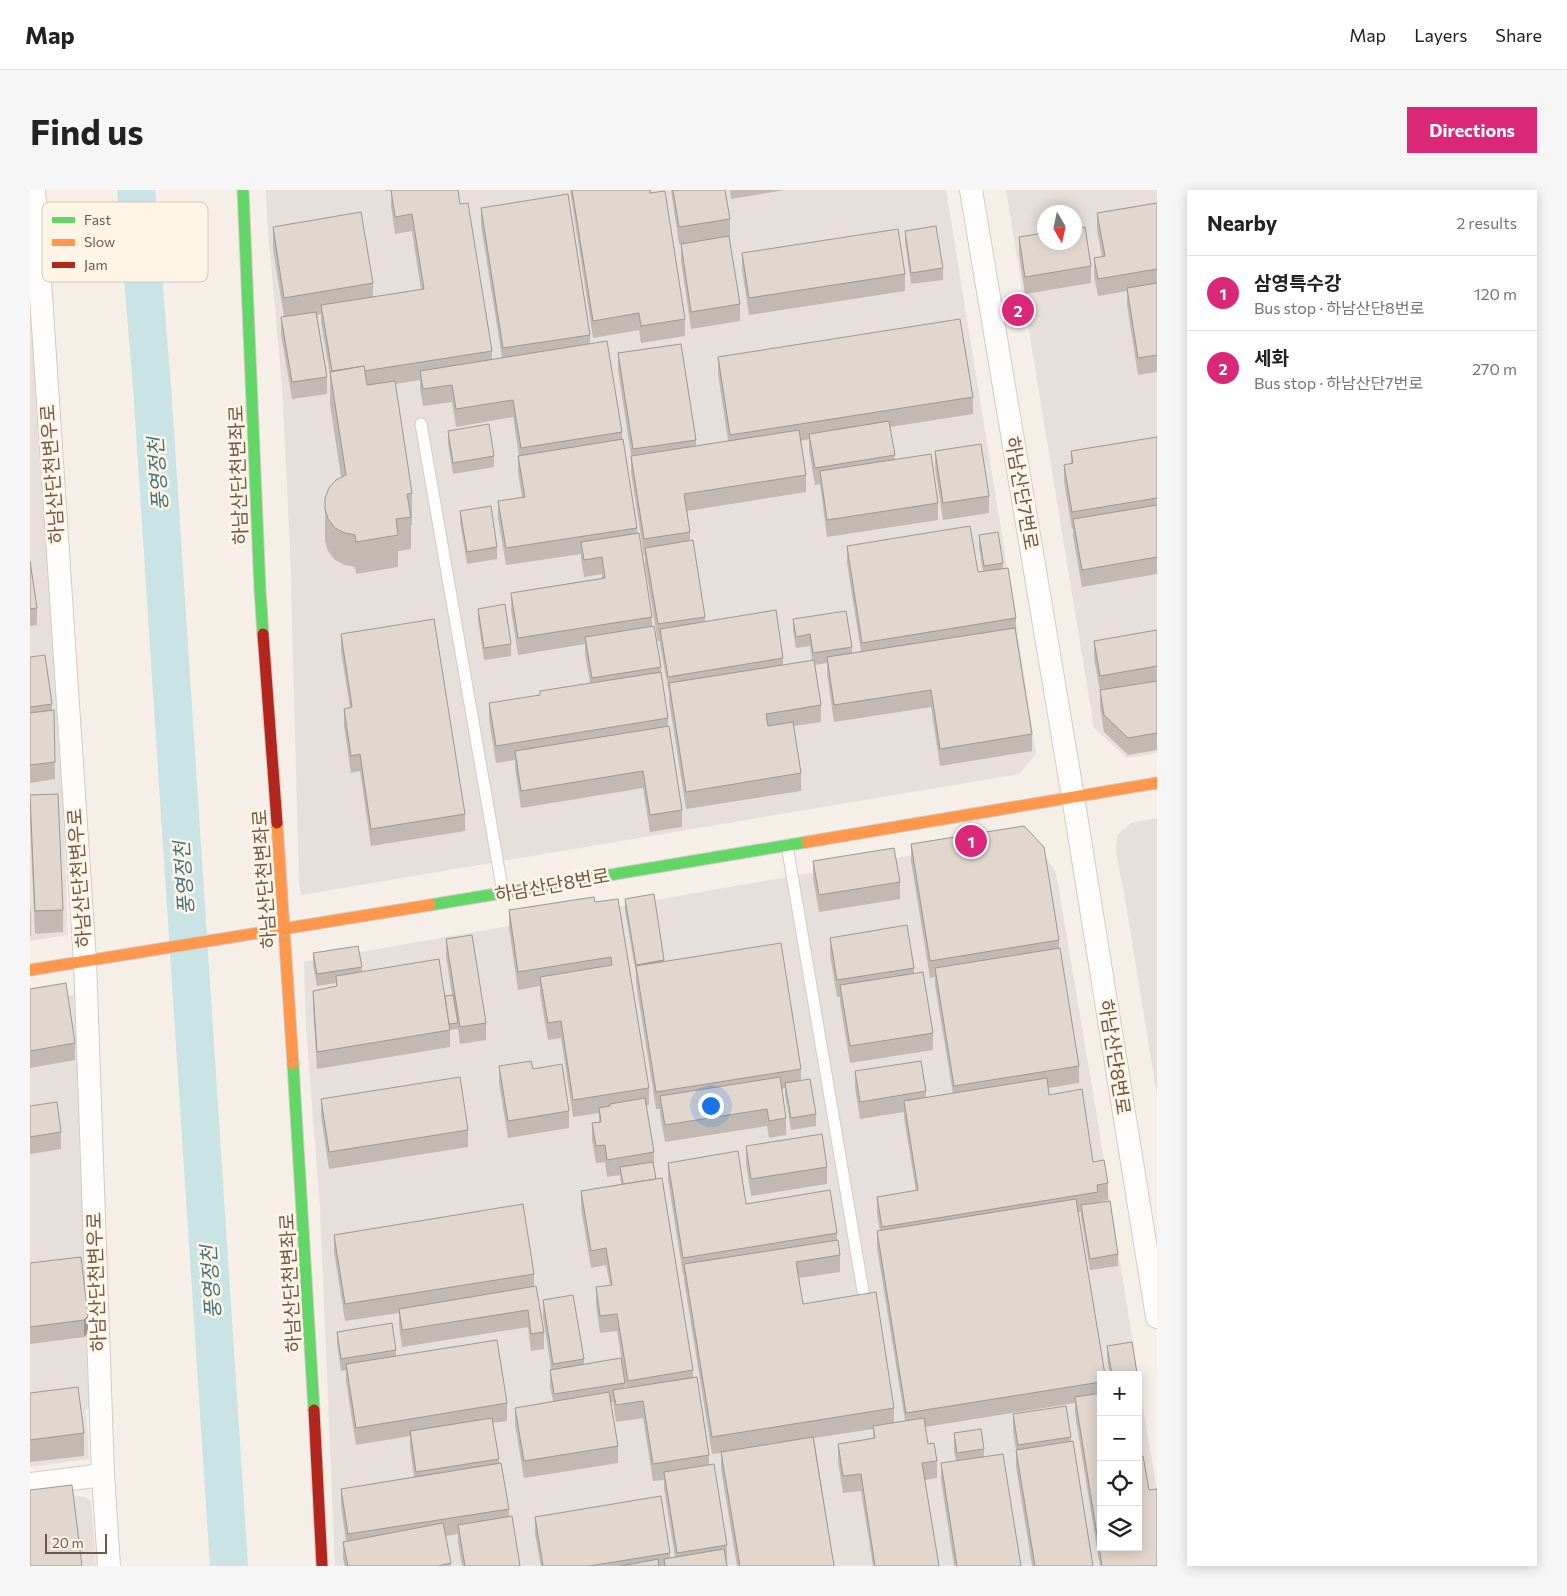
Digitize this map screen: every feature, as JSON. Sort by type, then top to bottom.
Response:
[{"type":"street","name":"하남산단천변우로","points":[[34,190],[93,960],[103,1476],[109,1566]]},
{"type":"street","name":"하남산단천변좌로","points":[[243,190],[260,590],[286,930],[311,1344],[322,1566]]},
{"type":"street","name":"하남산단7번로","points":[[971,190],[1073,797]]},
{"type":"street","name":"하남산단8번로","points":[[30,970],[286,930],[1157,783]]},
{"type":"street","name":"하남산단8번로","points":[[1073,797],[1157,1317]]},
{"type":"street","points":[[30,1484],[103,1476]]},
{"type":"lane","points":[[421,424],[503,893]]},
{"type":"lane","points":[[787,845],[863,1291]]},
{"type":"shaded area","points":[[266,190],[946,190],[1036,754],[1019,774],[301,895],[299,883],[290,547],[282,386]]},
{"type":"shaded area","points":[[1006,190],[1157,190],[1157,753],[1127,758],[1094,728]]},
{"type":"shaded area","points":[[30,286],[63,806],[68,935],[30,941]]},
{"type":"shaded area","points":[[1157,818],[1157,1096],[1116,852],[1117,835],[1131,823]]},
{"type":"shaded area","points":[[1026,835],[1036,844],[1056,872],[1137,1371],[1097,1371],[1097,1551],[1142,1551],[1142,1402],[1157,1490],[1157,1566],[335,1566],[320,1208],[306,1028],[304,962]]},
{"type":"shaded area","points":[[74,995],[94,1405],[86,1410],[89,1459],[30,1467],[30,1002]]},
{"type":"shaded area","points":[[71,1495],[84,1497],[91,1501],[96,1566],[30,1566],[30,1499]]},
{"type":"building","points":[[391,190],[458,190],[460,204],[468,203],[492,351],[364,371],[364,366],[332,371],[321,305],[424,289],[412,214],[395,217]]},
{"type":"building","points":[[572,190],[650,190],[650,193],[665,191],[685,319],[641,326],[639,313],[593,321]]},
{"type":"building","points":[[673,190],[725,190],[730,219],[679,227]]},
{"type":"building","points":[[568,194],[590,335],[503,348],[481,208]]},
{"type":"building","points":[[1157,203],[1157,269],[1098,279],[1094,258],[1105,256],[1097,213]]},
{"type":"building","points":[[361,212],[373,283],[284,298],[273,227]]},
{"type":"building","points":[[936,226],[943,268],[911,273],[905,231]]},
{"type":"building","points":[[1082,227],[1085,227],[1091,266],[1025,277],[1019,237],[1037,234],[1037,250],[1082,250]]},
{"type":"building","points":[[898,229],[905,274],[749,298],[742,253]]},
{"type":"building","points":[[729,236],[740,304],[691,312],[681,244]]},
{"type":"building","points":[[1157,283],[1157,355],[1138,358],[1127,288]]},
{"type":"building","points":[[316,312],[327,377],[292,382],[281,317]]},
{"type":"building","points":[[960,319],[973,397],[730,435],[718,357]]},
{"type":"building","points":[[607,341],[622,432],[521,448],[513,400],[456,409],[452,385],[423,389],[420,371]]},
{"type":"building","points":[[681,344],[696,440],[633,449],[618,353]]},
{"type":"building","points":[[364,366],[367,385],[395,381],[412,493],[407,494],[411,517],[396,519],[398,535],[356,542],[355,535],[335,528],[328,519],[325,509],[325,498],[329,488],[336,480],[346,475],[330,372]]},
{"type":"building","points":[[889,421],[895,455],[815,468],[809,434]]},
{"type":"building","points":[[489,424],[494,456],[453,463],[448,431]]},
{"type":"building","points":[[799,430],[806,475],[684,494],[690,532],[644,539],[631,456]]},
{"type":"building","points":[[1157,437],[1157,498],[1072,512],[1064,465],[1073,463],[1071,451]]},
{"type":"building","points":[[623,439],[637,528],[506,548],[498,501],[525,497],[518,456]]},
{"type":"building","points":[[981,444],[989,496],[943,503],[935,451]]},
{"type":"building","points":[[931,454],[938,503],[827,520],[820,471]]},
{"type":"building","points":[[1157,505],[1157,557],[1082,570],[1073,519]]},
{"type":"building","points":[[491,506],[497,547],[467,552],[460,511]]},
{"type":"building","points":[[970,526],[978,572],[1008,568],[1016,618],[862,643],[847,546]]},
{"type":"building","points":[[998,532],[1003,563],[984,566],[979,535]]},
{"type":"building","points":[[639,533],[652,617],[518,638],[511,593],[605,578],[602,557],[584,560],[581,542]]},
{"type":"building","points":[[693,540],[705,617],[658,624],[645,548]]},
{"type":"building","points":[[30,561],[37,608],[30,609]]},
{"type":"building","points":[[505,604],[511,644],[484,648],[478,609]]},
{"type":"building","points":[[776,610],[783,658],[668,677],[660,629]]},
{"type":"building","points":[[846,611],[852,647],[813,653],[810,634],[796,637],[793,619]]},
{"type":"building","points":[[434,619],[465,814],[371,829],[360,754],[351,756],[344,709],[352,707],[341,634]]},
{"type":"building","points":[[654,626],[661,667],[592,678],[585,637]]},
{"type":"building","points":[[1015,628],[1032,734],[940,749],[931,690],[834,705],[827,657]]},
{"type":"building","points":[[1157,630],[1157,666],[1100,676],[1094,641]]},
{"type":"building","points":[[45,655],[52,704],[30,707],[30,657]]},
{"type":"building","points":[[814,660],[821,705],[766,714],[768,726],[793,722],[801,773],[686,792],[669,683]]},
{"type":"building","points":[[661,672],[668,718],[496,746],[489,703],[540,695],[540,691]]},
{"type":"building","points":[[1157,681],[1157,733],[1128,738],[1104,715],[1100,690]]},
{"type":"building","points":[[54,710],[55,762],[30,765],[30,713]]},
{"type":"building","points":[[669,726],[682,810],[650,815],[643,771],[521,791],[515,751]]},
{"type":"building","points":[[58,794],[63,910],[35,911],[30,795]]},
{"type":"building","points":[[1024,826],[1044,847],[1059,940],[930,961],[911,844]]},
{"type":"building","points":[[894,848],[900,882],[819,895],[813,861]]},
{"type":"building","points":[[654,894],[664,960],[636,965],[625,899]]},
{"type":"building","points":[[594,897],[595,902],[618,899],[649,1088],[573,1100],[561,1021],[548,1023],[540,977],[612,965],[611,957],[518,972],[509,910]]},
{"type":"building","points":[[907,925],[914,968],[837,980],[830,938]]},
{"type":"building","points":[[472,935],[486,1023],[460,1027],[446,939]]},
{"type":"building","points":[[781,943],[801,1069],[656,1092],[636,966]]},
{"type":"building","points":[[358,946],[362,967],[317,974],[313,953]]},
{"type":"building","points":[[1060,948],[1079,1066],[954,1086],[935,968]]},
{"type":"building","points":[[439,959],[450,1030],[317,1052],[313,991],[337,986],[336,976]]},
{"type":"building","points":[[923,972],[933,1033],[850,1046],[840,985]]},
{"type":"building","points":[[66,983],[75,1043],[30,1051],[30,989]]},
{"type":"building","points":[[453,995],[458,1023],[449,1024],[445,996]]},
{"type":"building","points":[[531,1061],[533,1069],[562,1064],[569,1111],[508,1121],[499,1066]]},
{"type":"building","points":[[921,1061],[926,1091],[860,1102],[855,1071]]},
{"type":"building","points":[[460,1077],[468,1130],[329,1152],[321,1099]]},
{"type":"building","points":[[780,1077],[786,1118],[769,1121],[767,1109],[665,1125],[660,1096]]},
{"type":"building","points":[[1047,1078],[1049,1095],[1082,1089],[1093,1162],[1104,1160],[1108,1183],[1097,1185],[1098,1192],[882,1227],[877,1197],[918,1190],[904,1101]]},
{"type":"building","points":[[810,1079],[816,1114],[791,1118],[785,1083]]},
{"type":"building","points":[[645,1098],[654,1152],[607,1160],[605,1145],[596,1146],[592,1123],[601,1122],[599,1108],[610,1106],[610,1104]]},
{"type":"building","points":[[57,1102],[61,1132],[30,1137],[30,1106]]},
{"type":"building","points":[[822,1134],[827,1167],[751,1179],[746,1146]]},
{"type":"building","points":[[738,1151],[746,1204],[830,1190],[837,1233],[683,1258],[668,1163]]},
{"type":"building","points":[[653,1162],[656,1179],[623,1184],[620,1167]]},
{"type":"building","points":[[662,1178],[693,1370],[628,1381],[617,1314],[600,1316],[596,1287],[612,1285],[606,1248],[591,1251],[581,1191]]},
{"type":"building","points":[[1076,1199],[1104,1371],[1097,1371],[1097,1383],[906,1413],[877,1231]]},
{"type":"building","points":[[1110,1201],[1118,1254],[1090,1259],[1081,1205]]},
{"type":"building","points":[[523,1204],[534,1274],[345,1304],[334,1235]]},
{"type":"building","points":[[838,1240],[840,1255],[796,1262],[803,1304],[876,1292],[894,1408],[712,1437],[684,1264]]},
{"type":"building","points":[[81,1257],[88,1316],[84,1320],[30,1327],[30,1263]]},
{"type":"building","points":[[536,1286],[544,1332],[531,1334],[528,1310],[402,1330],[399,1309]]},
{"type":"building","points":[[573,1295],[584,1359],[553,1364],[543,1300]]},
{"type":"building","points":[[392,1323],[396,1350],[341,1359],[337,1332]]},
{"type":"building","points":[[497,1340],[507,1403],[356,1428],[346,1364]]},
{"type":"building","points":[[1132,1342],[1137,1371],[1111,1371],[1107,1346]]},
{"type":"building","points":[[621,1358],[625,1383],[554,1394],[550,1370]]},
{"type":"building","points":[[697,1377],[709,1455],[653,1464],[643,1401],[616,1405],[613,1390]]},
{"type":"building","points":[[78,1387],[84,1433],[30,1440],[30,1393]]},
{"type":"building","points":[[609,1392],[618,1446],[524,1461],[515,1408]]},
{"type":"building","points":[[1097,1394],[1097,1535],[1075,1397]]},
{"type":"building","points":[[1066,1406],[1071,1437],[1018,1445],[1013,1414]]},
{"type":"building","points":[[492,1418],[499,1459],[416,1472],[410,1431]]},
{"type":"building","points":[[924,1418],[928,1444],[934,1443],[937,1461],[922,1463],[939,1566],[875,1566],[861,1474],[843,1476],[838,1444],[875,1438],[873,1426]]},
{"type":"building","points":[[981,1429],[984,1449],[957,1453],[954,1433]]},
{"type":"building","points":[[813,1437],[834,1566],[740,1566],[721,1452]]},
{"type":"building","points":[[1073,1441],[1093,1566],[1035,1566],[1016,1450]]},
{"type":"building","points":[[1003,1454],[1021,1566],[957,1566],[941,1463]]},
{"type":"building","points":[[1143,1456],[1149,1490],[1157,1489],[1157,1566],[1102,1566],[1100,1551],[1142,1551]]},
{"type":"building","points":[[501,1463],[509,1509],[348,1534],[341,1489]]},
{"type":"building","points":[[714,1464],[727,1545],[677,1553],[664,1472]]},
{"type":"building","points":[[72,1485],[82,1566],[30,1566],[30,1490]]},
{"type":"building","points":[[661,1496],[670,1553],[589,1566],[543,1566],[535,1517]]},
{"type":"building","points":[[512,1516],[520,1566],[465,1566],[458,1525]]},
{"type":"building","points":[[443,1523],[451,1563],[438,1566],[348,1566],[343,1542]]},
{"type":"building","points":[[724,1549],[727,1566],[665,1566],[664,1559]]},
{"type":"building","points":[[658,1559],[659,1566],[621,1566]]},
{"type":"waterway","name":"풍영정천","points":[[136,190],[137,202]]},
{"type":"waterway","name":"풍영정천","points":[[144,282],[152,386],[229,1566]]},
{"type":"traffic: fast","points":[[243,190],[263,634]]},
{"type":"traffic: fast","points":[[430,905],[807,842]]},
{"type":"traffic: fast","points":[[293,1064],[314,1410]]},
{"type":"traffic: slow","points":[[807,842],[1157,783]]},
{"type":"traffic: slow","points":[[277,823],[293,1064]]},
{"type":"traffic: slow","points":[[30,970],[430,905]]},
{"type":"traffic: jam","points":[[263,634],[277,823]]},
{"type":"traffic: jam","points":[[314,1410],[322,1566]]},
{"type":"place","name":"세화","points":[[1018,310]]},
{"type":"place","name":"삼영특수강","points":[[971,841]]}]
